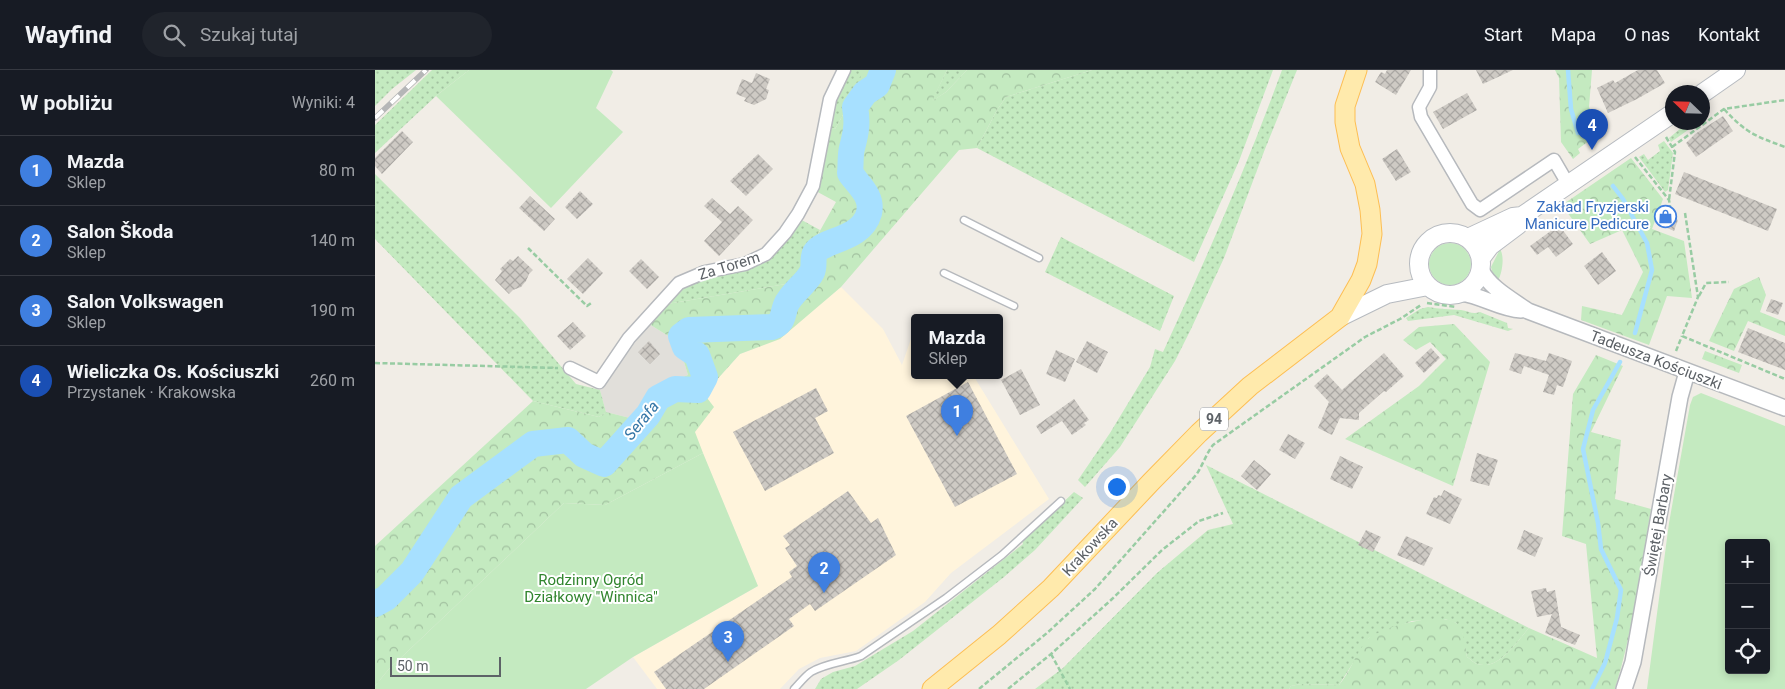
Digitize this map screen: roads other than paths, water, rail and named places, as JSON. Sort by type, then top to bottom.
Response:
[{"type":"main road","name":"94","points":[[1340,317],[1361,280],[1367,264],[1372,234],[1365,184],[1349,142],[1345,122],[1345,106],[1357,70]]},
{"type":"main road","points":[[1710,88],[1736,70]]},
{"type":"main road","points":[[1468,238],[1513,217],[1522,216],[1665,118]]},
{"type":"main road","points":[[1481,264],[1476,246],[1468,238],[1451,232],[1433,238],[1425,246],[1419,265],[1421,275],[1428,286],[1460,300],[1476,281],[1481,264],[1490,246],[1518,225],[1522,216]]},
{"type":"main road","name":"Krakowska","points":[[1387,294],[1419,265]]},
{"type":"main road","name":"Krakowska","points":[[932,689],[999,635],[1051,588],[1199,433],[1250,386],[1340,317],[1387,294],[1428,286]]},
{"type":"street","name":"Za Torem","points":[[569,368],[599,382],[629,338],[679,283],[705,272],[745,264],[766,254],[798,214],[813,186],[830,99],[844,70]]},
{"type":"street","points":[[1430,70],[1430,86],[1419,106],[1421,117],[1472,204],[1480,210],[1554,160],[1568,184]]},
{"type":"street","name":"Tadeusza Kościuszki","points":[[1481,264],[1485,278],[1498,290],[1528,311],[1785,408]]},
{"type":"street","name":"Tadeusza Kościuszki","points":[[1460,300],[1476,295],[1514,310],[1528,311]]},
{"type":"street","name":"Świętej Barbary","points":[[1627,685],[1635,653],[1679,406],[1687,372]]},
{"type":"lane","points":[[964,220],[1039,258]]},
{"type":"lane","points":[[944,273],[1014,306]]},
{"type":"lane","points":[[795,689],[810,672],[830,664],[846,662],[861,656],[946,598],[1002,555],[1061,501]]},
{"type":"waterway","name":"Serafa","points":[[375,604],[386,598],[412,572],[461,497],[533,444],[568,440],[584,455],[604,464],[648,415],[658,398],[675,389],[698,390],[705,377],[697,355],[685,347],[681,336],[689,330],[772,327],[779,323],[788,301],[812,272],[815,253],[819,248],[851,234],[865,222],[869,213],[870,207],[867,196],[850,173],[851,151],[856,128],[855,107],[865,93],[877,85],[883,70]]},
{"type":"waterway","points":[[1568,70],[1571,109],[1578,133]]},
{"type":"waterway","points":[[1613,186],[1623,199],[1647,243],[1652,270],[1635,333]]},
{"type":"waterway","points":[[1592,689],[1605,663],[1617,618],[1621,590],[1601,549],[1598,523],[1583,449],[1593,410],[1620,362]]},
{"type":"railway","points":[[375,118],[426,70]]},
{"type":"place","name":"Wieliczka Os. Kościuszki","points":[[1592,150]]},
{"type":"place","name":"Zakład Fryzjerski Manicure Pedicure","points":[[1665,216]]},
{"type":"place","name":"Mazda","points":[[957,436]]},
{"type":"place","name":"Salon Škoda","points":[[824,593]]},
{"type":"place","name":"Salon Volkswagen","points":[[728,662]]},
{"type":"park label","name":"Rodzinny Ogród Działkowy \"Winnica\"","points":[[591,588]]}]
